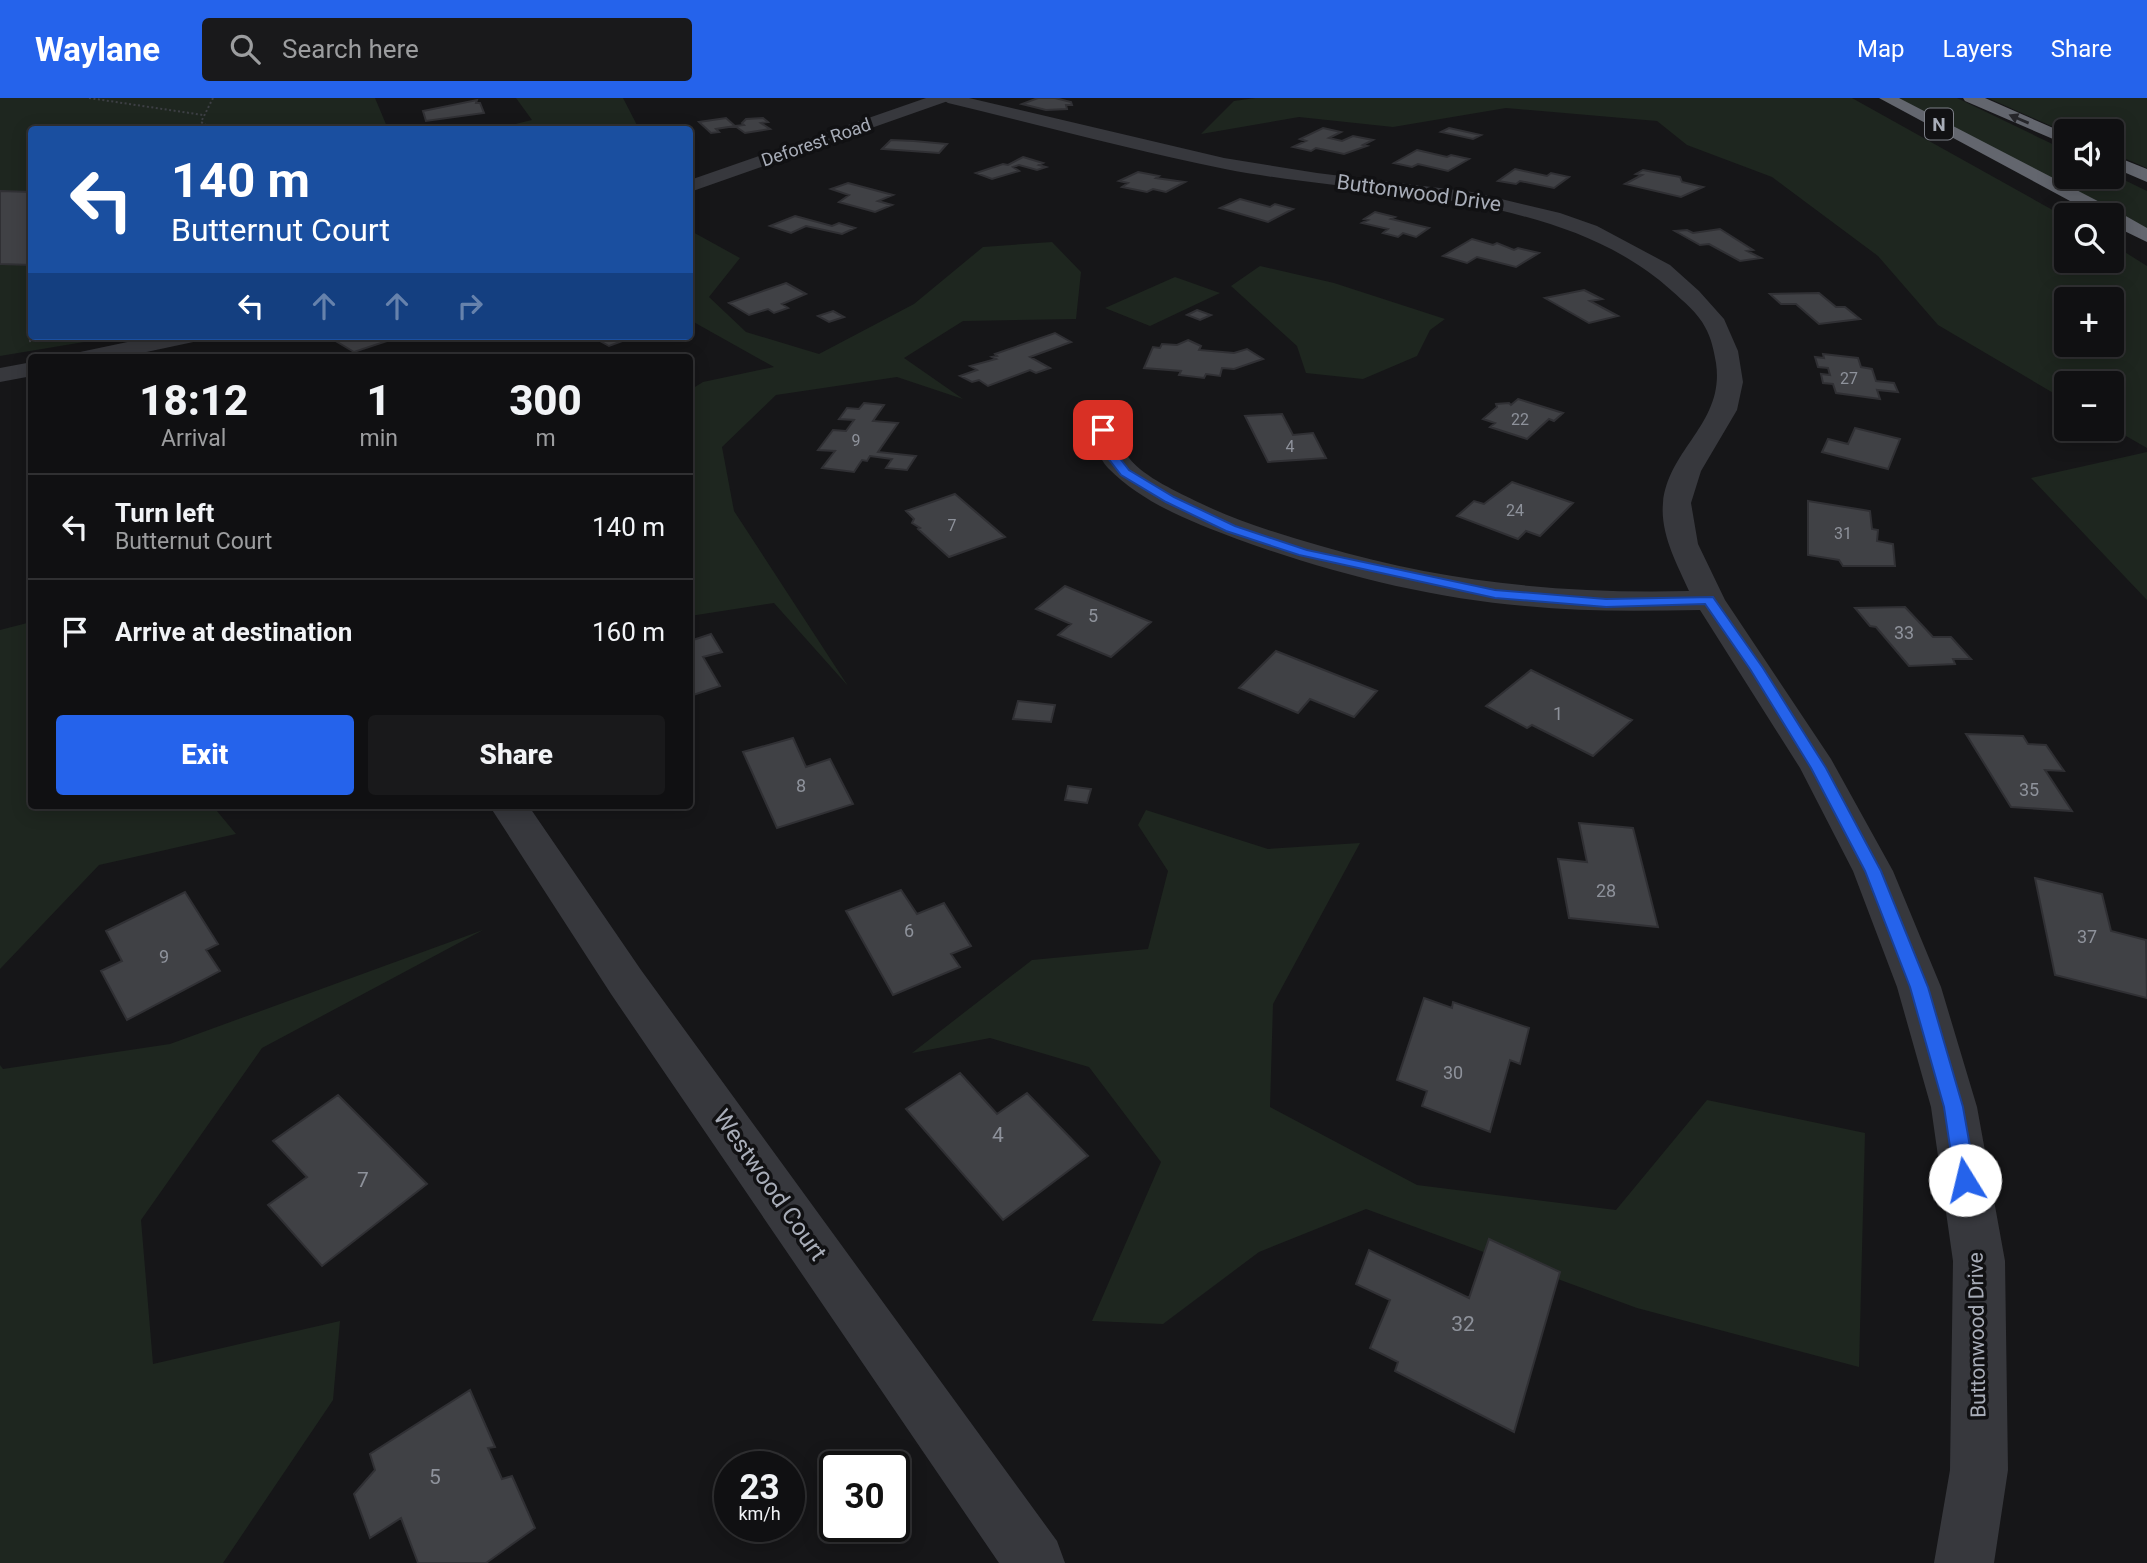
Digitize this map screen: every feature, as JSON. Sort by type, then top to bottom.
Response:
[{"type":"highway","name":"N","points":[[1887,98],[2086,203]]},
{"type":"highway","name":"N","points":[[1971,98],[2054,133]]},
{"type":"highway","points":[[2124,165],[2147,176]]},
{"type":"highway","name":"N","points":[[2124,223],[2147,236]]},
{"type":"street","name":"Deforest Road","points":[[693,185],[942,98]]},
{"type":"street","name":"Buttonwood Drive","points":[[948,98],[1263,171],[1364,186],[1422,190],[1513,207],[1590,230],[1661,270],[1691,296],[1716,324],[1726,351],[1731,382],[1724,410],[1687,471],[1677,503],[1683,544],[1709,600],[1756,668],[1818,768],[1873,871],[1919,987],[1954,1107],[1979,1261],[1979,1470],[1964,1563]]},
{"type":"street","points":[[103,354],[171,340]]},
{"type":"street","points":[[0,375],[28,370]]},
{"type":"street","points":[[1103,430],[1102,444],[1125,473],[1170,499],[1231,528],[1304,553],[1495,594],[1606,603],[1709,600]]},
{"type":"street","name":"Westwood Court","points":[[512,809],[626,982],[1035,1563]]},
{"type":"path","points":[[89,98],[203,115]]},
{"type":"path","points":[[208,126],[201,122],[213,98]]},
{"type":"shaded area","points":[[0,98],[375,98],[387,126],[28,126],[28,340],[96,340],[0,356]]},
{"type":"shaded area","points":[[516,98],[623,98],[637,126],[507,126],[532,120]]},
{"type":"shaded area","points":[[1255,98],[1852,98],[2054,211],[2054,273],[2124,273],[2124,252],[2147,266],[2147,448],[2124,435],[2124,371],[2054,371],[2054,393],[1938,325],[1878,256],[1772,177],[1687,145],[1657,121],[1506,108],[1393,127],[1299,117],[1201,134],[1234,101]]},
{"type":"shaded area","points":[[1892,98],[1957,98],[2054,145],[2054,182]]},
{"type":"shaded area","points":[[1988,98],[2147,98],[2147,168],[2124,158],[2124,119],[2054,119],[2054,127]]},
{"type":"shaded area","points":[[2124,180],[2147,191],[2147,230],[2124,218],[2124,203],[2095,203],[2068,189],[2124,189]]},
{"type":"shaded area","points":[[693,232],[740,258],[709,297],[746,332],[819,354],[914,304],[983,247],[1052,242],[1081,272],[1076,319],[963,321],[904,358],[963,399],[897,377],[776,395],[722,447],[734,511],[848,686],[774,603],[693,616],[693,388],[703,382],[774,367],[693,322]]},
{"type":"shaded area","points":[[1260,266],[1334,283],[1445,319],[1430,330],[1417,356],[1363,379],[1306,373],[1297,346],[1231,286]]},
{"type":"shaded area","points":[[1175,277],[1220,293],[1150,326],[1105,308]]},
{"type":"shaded area","points":[[2147,452],[2147,600],[2031,478]]},
{"type":"shaded area","points":[[28,623],[28,809],[215,809],[236,834],[99,865],[0,969],[0,630]]},
{"type":"shaded area","points":[[1146,810],[1268,849],[1360,843],[1273,1004],[1270,1107],[1417,1185],[1616,1210],[1707,1100],[1865,1133],[1859,1367],[1637,1308],[1366,1209],[1259,1252],[1163,1324],[1092,1321],[1161,1162],[1089,1067],[990,1038],[912,1053],[1032,960],[1148,949],[1168,871],[1138,825]]},
{"type":"shaded area","points":[[483,930],[262,1048],[141,1220],[153,1364],[340,1321],[333,1400],[223,1563],[0,1563],[0,1065],[3,1069],[170,1044]]},
{"type":"building","points":[[1038,98],[1071,102],[1072,105],[1066,105],[1067,109],[1046,110],[1022,104]]},
{"type":"building","points":[[477,100],[476,103],[480,103],[484,113],[426,121],[423,111]]},
{"type":"building","points":[[726,118],[735,126],[716,129],[719,132],[711,133],[699,122]]},
{"type":"building","points":[[763,118],[768,122],[761,123],[770,129],[745,133],[735,126],[744,125],[742,123],[746,119]]},
{"type":"building","points":[[1323,128],[1341,132],[1329,138],[1342,141],[1353,136],[1373,140],[1363,145],[1367,146],[1344,154],[1316,148],[1311,151],[1293,147],[1306,141],[1300,139]]},
{"type":"building","points":[[1449,128],[1481,135],[1473,139],[1441,132]]},
{"type":"building","points":[[891,140],[947,144],[939,153],[882,149]]},
{"type":"building","points":[[1417,150],[1469,159],[1448,171],[1418,164],[1412,167],[1394,163]]},
{"type":"building","points":[[1023,157],[1043,163],[1039,165],[1046,167],[1037,170],[1019,165],[1013,167],[1019,171],[992,179],[976,173],[1003,164],[1008,165]]},
{"type":"building","points":[[1515,169],[1547,176],[1551,173],[1569,177],[1554,188],[1520,181],[1516,184],[1498,181]]},
{"type":"building","points":[[1643,170],[1680,177],[1682,182],[1703,187],[1681,197],[1625,184],[1642,175],[1636,174]]},
{"type":"building","points":[[1138,172],[1159,176],[1156,178],[1185,182],[1166,192],[1153,189],[1147,192],[1122,187],[1128,183],[1119,181]]},
{"type":"building","points":[[848,183],[893,195],[878,201],[892,205],[875,212],[839,202],[849,195],[831,189]]},
{"type":"building","points":[[0,191],[28,192],[28,265],[0,264]]},
{"type":"building","points":[[1240,199],[1270,207],[1275,204],[1293,209],[1268,222],[1220,208]]},
{"type":"building","points":[[1375,212],[1395,217],[1391,219],[1429,228],[1416,237],[1403,233],[1398,237],[1383,233],[1388,229],[1362,223]]},
{"type":"building","points":[[795,216],[832,226],[839,223],[855,228],[842,234],[806,226],[791,233],[770,226]]},
{"type":"building","points":[[1720,229],[1753,250],[1747,251],[1761,258],[1740,261],[1709,244],[1700,245],[1675,231],[1687,230],[1693,233]]},
{"type":"building","points":[[1472,239],[1493,245],[1497,243],[1514,250],[1518,248],[1539,253],[1516,267],[1477,257],[1467,263],[1443,256]]},
{"type":"building","points":[[786,283],[806,294],[782,304],[788,308],[774,313],[768,309],[749,315],[729,303]]},
{"type":"building","points":[[1584,290],[1602,299],[1590,301],[1618,316],[1589,323],[1545,298]]},
{"type":"building","points":[[1819,293],[1836,307],[1845,307],[1860,319],[1819,324],[1796,304],[1781,304],[1770,294]]},
{"type":"building","points":[[1197,310],[1211,315],[1200,320],[1187,315]]},
{"type":"building","points":[[833,311],[844,317],[829,322],[818,316]]},
{"type":"building","points":[[1055,333],[1071,342],[1030,357],[1050,368],[1036,373],[1030,370],[988,386],[979,380],[972,382],[960,376],[977,370],[970,366],[996,359],[992,357],[997,356],[995,354]]},
{"type":"building","points":[[334,340],[390,340],[354,352]]},
{"type":"building","points":[[598,340],[625,340],[609,346]]},
{"type":"building","points":[[1188,340],[1201,346],[1199,350],[1234,353],[1247,349],[1263,359],[1234,369],[1222,368],[1220,376],[1206,374],[1204,378],[1179,375],[1181,371],[1144,368],[1153,347],[1160,348],[1162,344],[1177,345]]},
{"type":"building","points":[[1823,354],[1858,358],[1861,367],[1872,369],[1876,381],[1894,383],[1898,392],[1877,390],[1880,399],[1836,393],[1833,384],[1823,383],[1821,374],[1830,375],[1828,368],[1818,367],[1815,357],[1824,358]]},
{"type":"building","points":[[1518,399],[1563,413],[1554,421],[1549,419],[1527,439],[1490,427],[1495,423],[1483,419],[1497,407],[1496,404],[1511,405]]},
{"type":"building","points":[[864,403],[884,405],[873,421],[898,423],[878,452],[916,456],[907,470],[886,468],[892,459],[870,456],[867,461],[862,460],[854,472],[822,468],[835,451],[818,450],[833,430],[846,431],[854,420],[839,419],[847,408],[859,409]]},
{"type":"building","points":[[1282,414],[1293,435],[1313,433],[1326,458],[1268,462],[1245,416]]},
{"type":"building","points":[[1855,428],[1900,439],[1888,469],[1822,452],[1828,439],[1848,444]]},
{"type":"building","points":[[1512,482],[1573,503],[1540,536],[1526,531],[1518,539],[1457,516],[1474,501],[1484,504]]},
{"type":"building","points":[[955,494],[1005,537],[949,557],[912,523],[914,519],[906,511]]},
{"type":"building","points":[[1808,501],[1870,511],[1872,529],[1878,530],[1877,541],[1893,544],[1895,566],[1843,566],[1839,560],[1808,555]]},
{"type":"building","points":[[1065,586],[1151,622],[1111,657],[1058,635],[1071,624],[1036,609]]},
{"type":"building","points":[[1905,607],[1933,637],[1951,637],[1971,659],[1953,659],[1955,664],[1909,666],[1876,627],[1870,626],[1855,608]]},
{"type":"building","points":[[711,634],[722,652],[703,657],[720,686],[693,695],[693,640]]},
{"type":"building","points":[[1276,651],[1377,691],[1354,717],[1310,699],[1298,713],[1239,688]]},
{"type":"building","points":[[1531,670],[1632,720],[1593,756],[1532,725],[1527,728],[1486,706]]},
{"type":"building","points":[[1018,701],[1055,705],[1051,722],[1013,719]]},
{"type":"building","points":[[1966,734],[2023,736],[2028,744],[2046,745],[2064,771],[2045,770],[2072,811],[2011,807]]},
{"type":"building","points":[[793,738],[806,767],[830,759],[853,804],[777,828],[743,752]]},
{"type":"building","points":[[1068,786],[1091,789],[1087,803],[1065,800]]},
{"type":"building","points":[[1579,823],[1633,828],[1658,927],[1569,918],[1558,859],[1587,862]]},
{"type":"building","points":[[2035,878],[2102,894],[2111,931],[2146,940],[2147,998],[2055,975]]},
{"type":"building","points":[[901,890],[917,914],[944,903],[971,946],[951,954],[960,967],[893,995],[846,911]]},
{"type":"building","points":[[185,892],[218,944],[206,950],[220,971],[127,1020],[101,971],[122,961],[106,931]]},
{"type":"building","points":[[1424,998],[1452,1008],[1453,1002],[1529,1028],[1520,1064],[1510,1060],[1490,1132],[1422,1106],[1427,1091],[1397,1080]]},
{"type":"building","points":[[960,1073],[997,1114],[1027,1093],[1088,1156],[1003,1220],[906,1109]]},
{"type":"building","points":[[338,1095],[427,1184],[322,1266],[268,1205],[307,1177],[273,1141]]},
{"type":"building","points":[[1489,1239],[1560,1272],[1514,1432],[1395,1371],[1398,1362],[1370,1348],[1390,1300],[1356,1284],[1369,1250],[1469,1298]]},
{"type":"building","points":[[470,1390],[495,1447],[488,1448],[502,1479],[512,1476],[535,1528],[486,1563],[418,1563],[401,1518],[370,1538],[354,1494],[375,1470],[370,1454]]},
{"type":"route","points":[[1103,430],[1102,444],[1125,473],[1170,499],[1231,528],[1304,553],[1495,594],[1606,603],[1709,600],[1756,668],[1818,768],[1873,871],[1919,987],[1954,1107],[1965,1180]]}]
